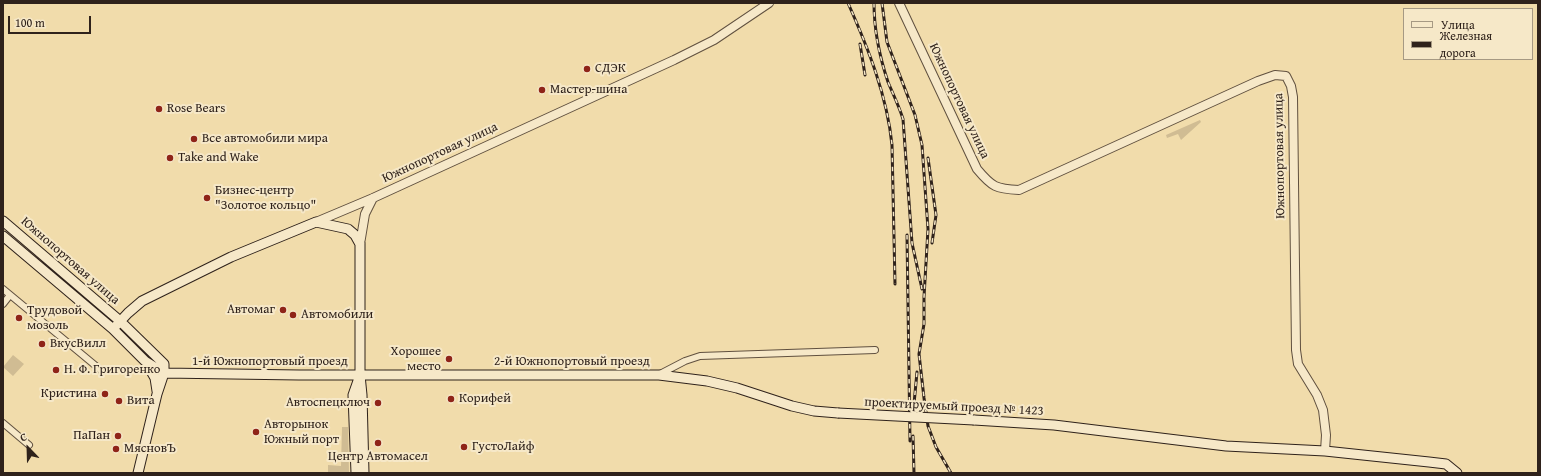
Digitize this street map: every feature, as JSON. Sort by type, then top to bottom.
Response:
[{"type":"main road","name":"Южнопортовая улица","points":[[3,221],[120,321],[164,364],[164,373],[145,361],[113,329],[3,236]]},
{"type":"main road","points":[[316,222],[348,229],[355,234],[360,244]]},
{"type":"main road","name":"Южнопортовая улица","points":[[113,329],[142,301],[231,257],[316,222]]},
{"type":"main road","name":"1-й Южнопортовый проезд","points":[[164,373],[360,375],[360,244]]},
{"type":"main road","points":[[145,361],[154,378],[157,394]]},
{"type":"main road","points":[[138,473],[157,394],[164,373]]},
{"type":"main road","points":[[356,473],[360,375]]},
{"type":"main road","name":"2-й Южнопортовый проезд","points":[[360,375],[659,375]]},
{"type":"main road","name":"проектируемый проезд № 1423","points":[[659,375],[707,381],[737,388],[792,406],[814,411],[1054,425],[1252,448],[1325,451]]},
{"type":"main road","points":[[358,409],[364,473]]},
{"type":"main road","points":[[1325,451],[1446,464],[1457,473]]},
{"type":"street","name":"Южнопортовая улица","points":[[316,222],[373,198],[674,60],[714,40],[769,3]]},
{"type":"street","name":"Южнопортовая улица","points":[[899,3],[977,169],[988,182],[1001,189],[1020,190],[1258,81],[1275,75],[1286,76],[1291,86],[1293,97],[1296,350],[1298,364],[1317,395],[1323,410],[1326,435],[1325,451]]},
{"type":"street","points":[[360,244],[365,214],[373,198]]},
{"type":"street","points":[[3,289],[102,371]]},
{"type":"street","points":[[3,304],[10,295]]},
{"type":"street","name":"2-й Южнопортовый проезд","points":[[659,375],[685,361],[700,356],[875,350]]},
{"type":"street","points":[[3,423],[29,445]]},
{"type":"shaded area","points":[[1200,120],[1201,122],[1181,140],[1178,134],[1167,138],[1166,135]]},
{"type":"shaded area","points":[[13,355],[24,364],[13,376],[3,367]]},
{"type":"shaded area","points":[[342,427],[348,427],[349,473],[328,473],[328,465],[341,466]]},
{"type":"railway","points":[[848,3],[876,72],[886,108],[892,145],[895,284]]},
{"type":"railway","points":[[874,3],[876,33],[882,62],[888,82],[903,119],[912,243],[922,289]]},
{"type":"railway","points":[[882,3],[887,42],[915,115],[922,145],[928,229],[924,324],[919,354],[928,426],[936,447],[951,473]]},
{"type":"railway","points":[[860,44],[865,75]]},
{"type":"railway","points":[[928,158],[936,215],[932,243]]},
{"type":"railway","points":[[907,235],[910,441]]},
{"type":"railway","points":[[914,404],[917,372]]},
{"type":"railway","points":[[913,436],[914,473]]},
{"type":"place","name":"СДЭК","points":[[587,69]]},
{"type":"place","name":"Мастер-шина","points":[[542,90]]},
{"type":"place","name":"Rose Bears","points":[[159,109]]},
{"type":"place","name":"Все автомобили мира","points":[[194,139]]},
{"type":"place","name":"Take and Wake","points":[[170,158]]},
{"type":"place","name":"Бизнес-центр \"Золотое кольцо\"","points":[[207,198]]},
{"type":"place","name":"Автомаг","points":[[283,310]]},
{"type":"place","name":"Автомобили","points":[[293,315]]},
{"type":"place","name":"Трудовой мозоль","points":[[19,318]]},
{"type":"place","name":"ВкусВилл","points":[[42,344]]},
{"type":"place","name":"Хорошее место","points":[[449,359]]},
{"type":"place","name":"Н. Ф. Григоренко","points":[[56,370]]},
{"type":"place","name":"Кристина","points":[[105,394]]},
{"type":"place","name":"Корифей","points":[[451,399]]},
{"type":"place","name":"Вита","points":[[119,401]]},
{"type":"place","name":"Автоспецключ","points":[[378,403]]},
{"type":"place","name":"Авторынок Южный порт","points":[[256,432]]},
{"type":"place","name":"ПаПан","points":[[118,436]]},
{"type":"place","name":"Центр Автомасел","points":[[378,443]]},
{"type":"place","name":"ГустоЛайф","points":[[464,447]]},
{"type":"place","name":"МясновЪ","points":[[116,449]]}]
